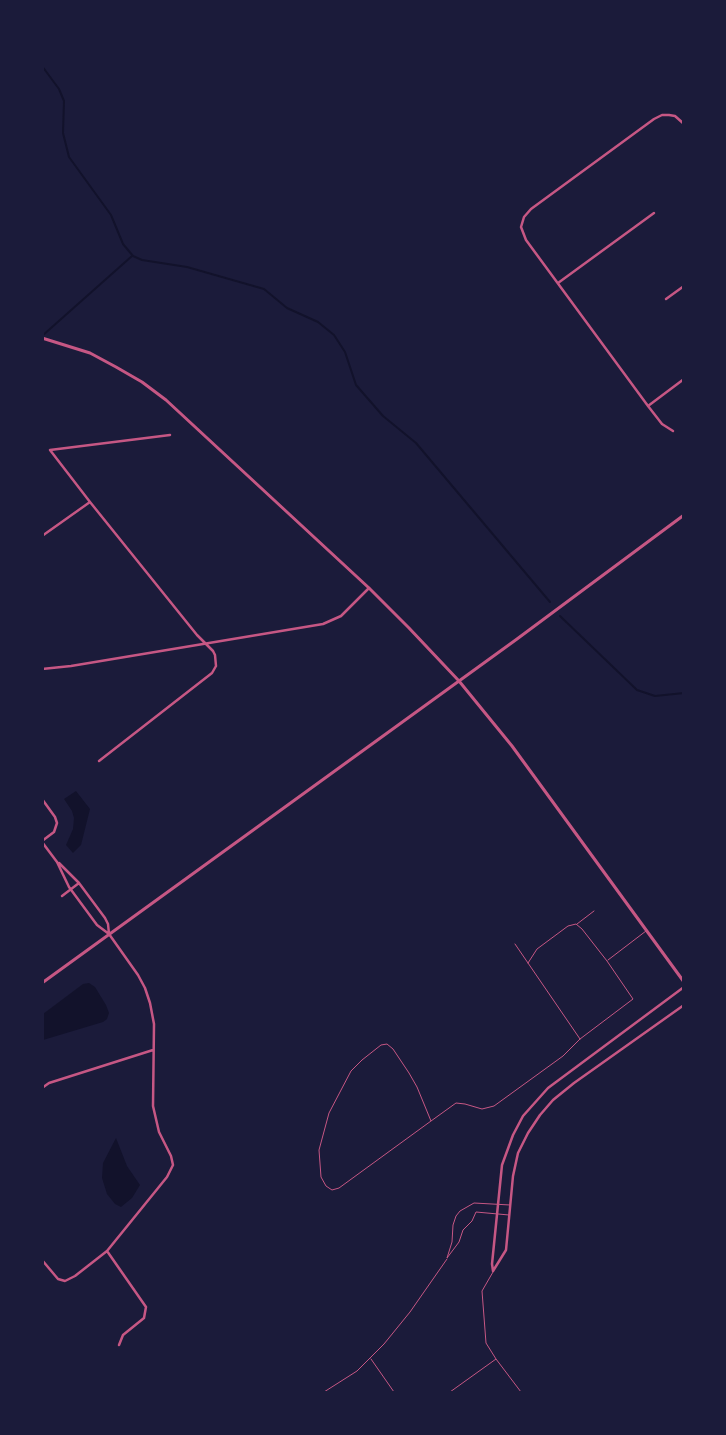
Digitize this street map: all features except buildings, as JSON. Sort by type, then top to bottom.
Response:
[{"type":"street","points":[[674,431],[662,424],[648,406],[526,240],[522,232],[522,224],[524,217],[529,212],[659,116],[669,114],[675,116],[684,124]]},
{"type":"street","points":[[558,283],[654,213]]},
{"type":"street","points":[[666,299],[684,286]]},
{"type":"street","points":[[42,338],[90,353],[142,382],[166,400],[369,588],[459,681],[512,746],[684,982]]},
{"type":"street","points":[[648,406],[684,379]]},
{"type":"street","points":[[99,760],[212,673],[216,666],[215,655],[50,450],[170,435]]},
{"type":"street","points":[[42,536],[90,502]]},
{"type":"street","points":[[42,983],[459,681],[684,515]]},
{"type":"street","points":[[42,668],[71,666],[328,623],[341,616],[369,588]]},
{"type":"street","points":[[42,799],[55,817],[57,824],[54,832],[42,842],[57,862],[79,883],[106,920],[109,934]]},
{"type":"street","points":[[42,1260],[54,1276],[60,1280],[65,1281],[75,1276],[107,1251],[172,1168],[171,1156],[161,1136],[154,1113],[152,1092],[153,1016],[147,994],[138,975],[109,934],[97,925],[71,889],[57,862]]},
{"type":"street","points":[[62,896],[79,883]]},
{"type":"street","points":[[493,1271],[492,1264],[502,1165],[513,1135],[523,1116],[538,1098],[559,1079],[684,987]]},
{"type":"street","points":[[493,1271],[506,1250],[513,1176],[518,1153],[540,1115],[553,1100],[574,1083],[684,1005]]},
{"type":"street","points":[[42,1088],[49,1083],[153,1050]]},
{"type":"street","points":[[107,1251],[146,1307],[144,1318],[123,1335],[118,1345]]},
{"type":"lane","points":[[528,963],[536,949],[568,926],[576,924],[594,911]]},
{"type":"lane","points":[[431,1121],[418,1087],[409,1073],[387,1044],[381,1046],[351,1071],[329,1113],[320,1150],[321,1177],[326,1186],[332,1190],[339,1188],[456,1103],[482,1109],[494,1106],[563,1056],[580,1039],[633,999],[607,961],[576,924]]},
{"type":"lane","points":[[607,961],[647,930]]},
{"type":"lane","points":[[515,944],[580,1039]]},
{"type":"lane","points":[[447,1258],[452,1242],[453,1225],[460,1211],[474,1202],[511,1205]]},
{"type":"lane","points":[[324,1392],[357,1371],[370,1359],[410,1312],[459,1242],[463,1230],[472,1221],[476,1212],[510,1215]]},
{"type":"lane","points":[[493,1271],[482,1292],[486,1343],[520,1392]]},
{"type":"lane","points":[[450,1392],[496,1358]]},
{"type":"lane","points":[[370,1359],[394,1392]]},
{"type":"shaded area","points":[[76,791],[90,809],[81,845],[73,853],[66,845],[73,829],[74,818],[64,799]]},
{"type":"shaded area","points":[[89,983],[95,987],[106,1005],[109,1013],[107,1019],[103,1022],[43,1040],[43,1014],[83,984]]},
{"type":"shaded area","points":[[116,1138],[127,1166],[140,1185],[132,1198],[121,1207],[115,1204],[107,1194],[102,1178],[103,1163]]},
{"type":"waterway","points":[[42,66],[59,89],[64,101],[63,133],[69,157],[111,215],[123,244],[133,256],[142,260],[187,267],[264,289],[287,308],[318,322],[334,335],[345,352],[356,385],[383,416],[416,443],[550,602]]},
{"type":"waterway","points":[[42,336],[132,256]]},
{"type":"waterway","points":[[560,616],[637,690],[655,696],[684,693]]}]
